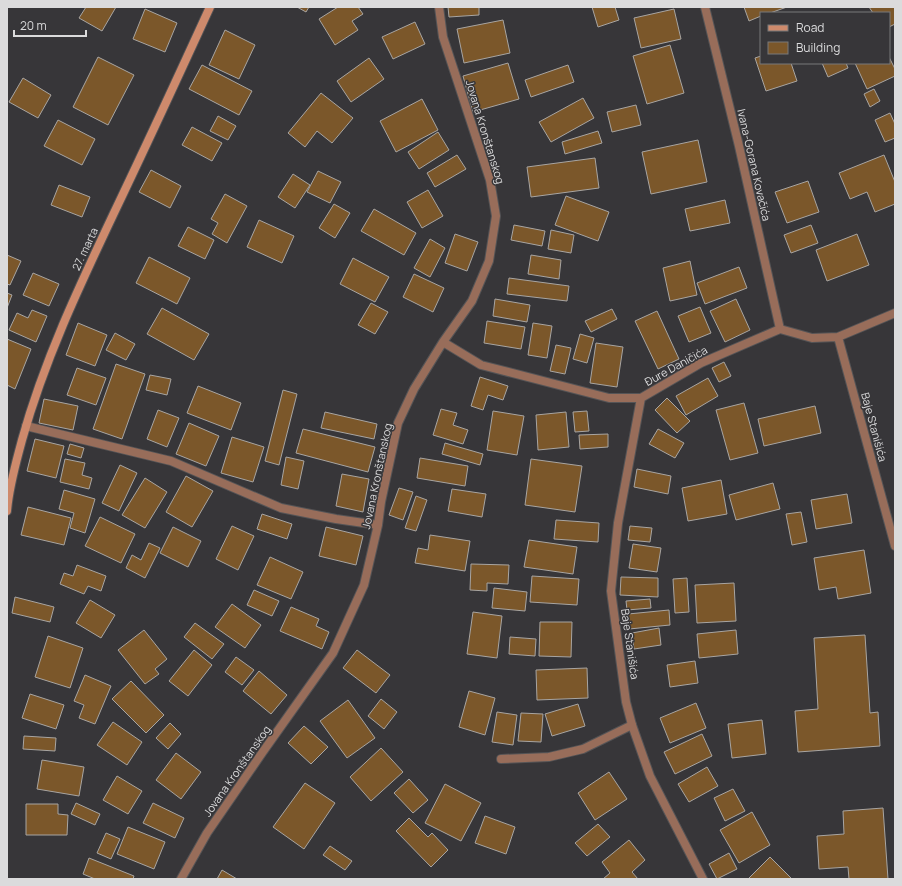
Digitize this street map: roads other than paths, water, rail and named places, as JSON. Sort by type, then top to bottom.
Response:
[{"type":"street","name":"27. marta","points":[[7,510],[15,468],[26,426],[40,380],[58,334],[210,7]]},
{"type":"street","name":"Jovana Kronštanskog","points":[[181,879],[207,833],[333,653],[364,585],[378,525],[381,502],[398,423],[414,389],[443,342],[472,301],[489,261],[496,216],[490,180],[443,37],[439,7]]},
{"type":"street","name":"Ivana-Gorana Kovačića","points":[[705,7],[739,146],[780,329]]},
{"type":"street","points":[[780,329],[812,338],[838,337],[895,313]]},
{"type":"street","name":"Đure Daničića","points":[[443,342],[481,365],[609,398],[641,398],[701,363],[780,329]]},
{"type":"street","name":"Baje Stanišića","points":[[838,337],[895,546]]},
{"type":"street","name":"Baje Stanišića","points":[[641,398],[618,523],[611,591],[626,702],[632,725],[650,776],[703,879]]},
{"type":"street","points":[[26,426],[171,461],[281,508],[336,519],[378,525]]},
{"type":"street","points":[[501,758],[549,757],[583,748],[632,725]]}]
